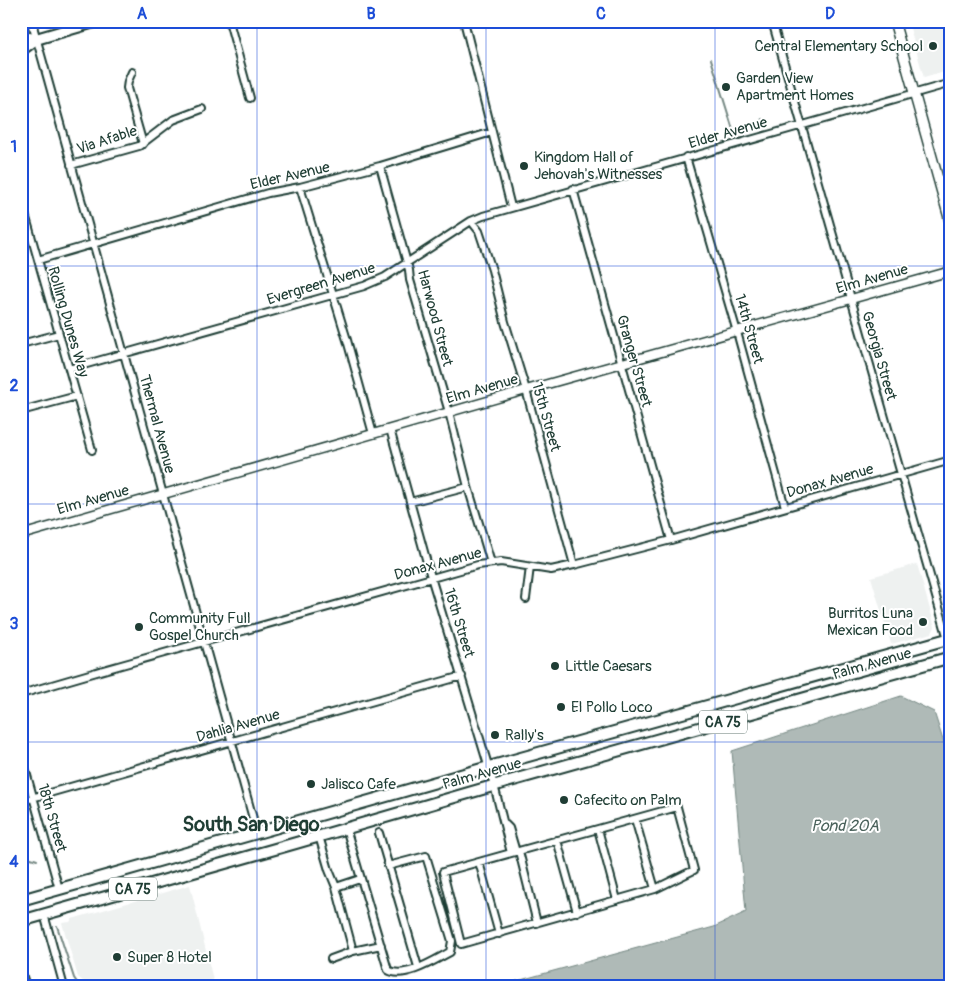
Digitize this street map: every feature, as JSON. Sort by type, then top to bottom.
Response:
[{"type":"main road","points":[[21,50],[36,39],[98,21]]},
{"type":"main road","points":[[894,21],[951,225]]},
{"type":"main road","points":[[21,37],[36,39]]},
{"type":"main road","name":"Palm Avenue","points":[[21,900],[949,639]]},
{"type":"main road","name":"Palm Avenue","points":[[21,921],[494,785],[951,657]]},
{"type":"street","points":[[229,21],[250,98]]},
{"type":"street","points":[[464,21],[511,207]]},
{"type":"street","name":"Georgia Street","points":[[772,21],[900,474],[949,639]]},
{"type":"street","name":"Thermal Avenue","points":[[32,23],[257,834]]},
{"type":"street","points":[[132,72],[127,88],[143,144]]},
{"type":"street","name":"Elder Avenue","points":[[511,207],[951,83]]},
{"type":"street","name":"Via Afable","points":[[71,165],[143,144],[173,120],[202,109]]},
{"type":"street","name":"Elder Avenue","points":[[38,260],[268,193],[300,188],[380,166],[492,132]]},
{"type":"street","name":"14th Street","points":[[686,157],[785,507]]},
{"type":"street","name":"Harwood Street","points":[[380,166],[410,280],[491,563]]},
{"type":"street","points":[[300,188],[373,434]]},
{"type":"street","name":"Granger Street","points":[[573,189],[671,540]]},
{"type":"street","name":"Rolling Dunes Way","points":[[21,200],[92,450]]},
{"type":"street","name":"Evergreen Avenue","points":[[69,369],[364,286],[385,277],[471,221],[511,207]]},
{"type":"street","name":"15th Street","points":[[471,221],[479,232],[489,261],[574,565]]},
{"type":"street","name":"Elm Avenue","points":[[21,535],[526,390],[951,271]]},
{"type":"street","points":[[21,344],[59,334]]},
{"type":"street","points":[[21,411],[76,396]]},
{"type":"street","name":"16th Street","points":[[390,429],[489,767],[505,824],[504,830],[515,852],[538,923]]},
{"type":"street","name":"Donax Avenue","points":[[21,694],[432,577],[501,562],[551,570],[574,565],[671,540],[951,460]]},
{"type":"street","points":[[410,502],[468,487]]},
{"type":"street","points":[[526,599],[530,567]]},
{"type":"street","name":"Dahlia Avenue","points":[[21,801],[462,676]]},
{"type":"street","name":"18th Street","points":[[21,754],[59,889]]},
{"type":"street","points":[[677,807],[694,870],[655,889],[461,944],[442,872],[635,819],[677,807]]},
{"type":"street","points":[[635,819],[655,889]]},
{"type":"street","points":[[346,828],[388,970],[400,974],[450,952],[452,941],[426,856],[388,866]]},
{"type":"street","points":[[598,829],[616,900]]},
{"type":"street","points":[[379,833],[418,967]]},
{"type":"street","points":[[318,836],[336,887],[353,951]]},
{"type":"street","points":[[557,840],[577,912]]},
{"type":"street","points":[[479,862],[499,934]]},
{"type":"street","points":[[336,887],[360,879]]},
{"type":"street","points":[[44,914],[64,987]]},
{"type":"street","points":[[331,960],[353,951],[381,945]]},
{"type":"street","points":[[21,970],[26,987]]},
{"type":"shaded area","name":"Central Elementary School","points":[[908,21],[951,21],[951,70],[924,78]]},
{"type":"shaded area","points":[[917,564],[935,627],[932,633],[891,644],[871,577]]},
{"type":"shaded area","points":[[190,885],[213,980],[206,987],[136,987],[84,982],[78,977],[62,923]]},
{"type":"water","name":"Pond 20A","points":[[901,696],[934,712],[951,765],[951,987],[495,987],[714,927],[746,912],[732,751]]},
{"type":"waterway","points":[[711,59],[734,133],[760,123],[763,119]]},
{"type":"waterway","points":[[21,856],[37,860]]},
{"type":"waterway","points":[[57,926],[74,978],[78,984],[87,987]]},
{"type":"place","name":"Central Elementary School","points":[[933,46]]},
{"type":"place","name":"Garden View Apartment Homes","points":[[726,87]]},
{"type":"place","name":"Kingdom Hall of Jehovah's Witnesses","points":[[524,166]]},
{"type":"place","name":"Burritos Luna Mexican Food","points":[[923,622]]},
{"type":"place","name":"Community Full Gospel Church","points":[[139,627]]},
{"type":"place","name":"Little Caesars","points":[[555,666]]},
{"type":"place","name":"El Pollo Loco","points":[[561,707]]},
{"type":"place","name":"Rally's","points":[[495,735]]},
{"type":"place","name":"Jalisco Cafe","points":[[311,784]]},
{"type":"place","name":"Cafecito on Palm","points":[[564,800]]},
{"type":"place","name":"Super 8 Hotel","points":[[117,957]]},
{"type":"district","name":"South San Diego","points":[[251,824]]}]
